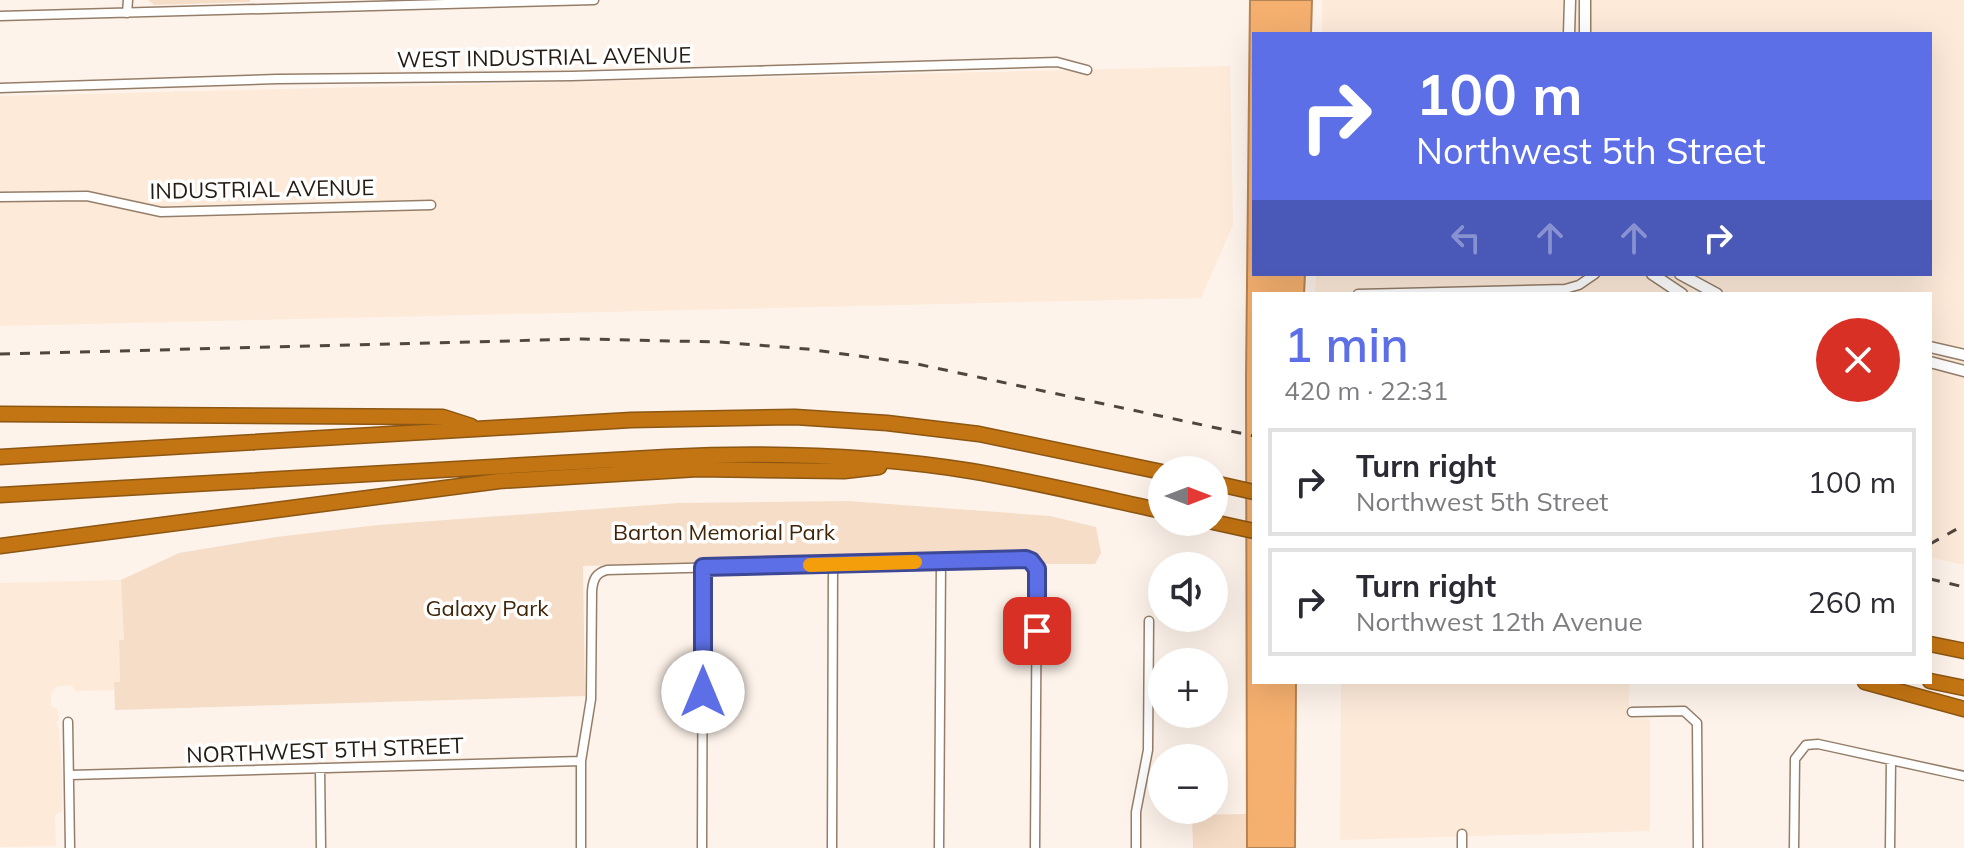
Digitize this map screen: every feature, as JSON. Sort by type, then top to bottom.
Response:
[{"type":"highway","points":[[0,414],[443,417],[483,429]]},
{"type":"highway","points":[[0,457],[702,417],[795,417],[857,420],[1010,439],[1148,469]]},
{"type":"highway","points":[[0,495],[697,455],[803,455],[909,463],[999,476],[1148,508]]},
{"type":"highway","points":[[0,546],[499,481],[727,468],[844,471],[909,463]]},
{"type":"highway","points":[[1228,486],[1252,492]]},
{"type":"highway","points":[[1228,525],[1252,531]]},
{"type":"highway","points":[[1932,644],[1964,641]]},
{"type":"highway","points":[[1932,644],[1964,651]]},
{"type":"highway","points":[[1932,681],[1964,688]]},
{"type":"highway","points":[[1872,684],[1964,709]]},
{"type":"street","points":[[127,13],[128,0]]},
{"type":"street","points":[[0,16],[127,13],[262,4],[594,0]]},
{"type":"street","points":[[1569,32],[1570,0]]},
{"type":"street","points":[[1585,0],[1585,32]]},
{"type":"street","name":"WEST INDUSTRIAL AVENUE","points":[[0,88],[1057,62],[1087,70]]},
{"type":"street","name":"INDUSTRIAL AVENUE","points":[[0,197],[87,196],[161,212],[431,205]]},
{"type":"street","points":[[1441,292],[1565,289],[1579,285],[1592,276]]},
{"type":"street","points":[[1655,276],[1679,292]]},
{"type":"street","points":[[1684,276],[1712,292]]},
{"type":"street","points":[[1932,347],[1964,355]]},
{"type":"street","points":[[1932,363],[1964,371]]},
{"type":"street","points":[[581,848],[581,761],[591,699],[592,591],[596,576],[607,570],[1026,559],[1037,569],[1035,848]]},
{"type":"street","points":[[939,848],[941,561]]},
{"type":"street","points":[[832,848],[833,564]]},
{"type":"street","points":[[702,848],[703,567]]},
{"type":"street","points":[[1136,848],[1136,812],[1148,750],[1149,632]]},
{"type":"street","points":[[1632,712],[1684,711],[1697,723],[1698,848]]},
{"type":"street","points":[[68,722],[70,848]]},
{"type":"street","points":[[1794,848],[1795,759],[1801,748],[1818,744],[1964,776]]},
{"type":"street","points":[[1890,848],[1891,760]]},
{"type":"street","name":"NORTHWEST 5TH STREET","points":[[70,775],[581,761]]},
{"type":"street","points":[[320,768],[321,848]]},
{"type":"street","points":[[1462,834],[1462,848]]},
{"type":"shaded area","points":[[1250,0],[1312,0],[1311,32],[1252,32],[1252,276],[1305,276],[1304,292],[1252,292],[1252,684],[1296,684],[1295,848],[1247,848],[1246,378]]},
{"type":"shaded area","points":[[1322,0],[1964,0],[1964,565],[1932,557],[1932,292],[1315,292],[1316,276],[1932,276],[1932,32],[1322,32]]},
{"type":"shaded area","points":[[1230,66],[1233,225],[1201,298],[0,326],[0,96]]},
{"type":"shaded area","points":[[121,580],[124,640],[119,641],[120,682],[114,683],[114,690],[75,691],[72,685],[56,687],[51,693],[51,706],[57,709],[59,720],[56,723],[62,769],[62,811],[55,815],[56,846],[0,847],[0,583]]},
{"type":"shaded area","points":[[1341,684],[1629,684],[1629,718],[1650,719],[1650,831],[1340,840]]},
{"type":"green space","points":[[148,0],[250,0],[250,2],[154,5]]},
{"type":"green space","name":"Galaxy Park","points":[[848,501],[1050,516],[1096,527],[1101,553],[1095,564],[1041,564],[1027,554],[583,566],[585,696],[115,710],[114,682],[120,682],[119,640],[124,640],[121,580],[179,553],[378,525],[678,503]]},
{"type":"green space","points":[[1228,814],[1247,814],[1247,848],[1193,848],[1192,824],[1228,824]]},
{"type":"railway","points":[[0,354],[583,339],[719,342],[807,349],[917,364],[1252,436]]},
{"type":"railway","points":[[1932,543],[1964,525]]},
{"type":"railway","points":[[1932,579],[1964,587]]},
{"type":"slow traffic","points":[[810,565],[915,562]]},
{"type":"route","points":[[703,692],[703,567],[1026,559],[1037,569],[1037,631]]},
{"type":"park label","name":"Barton Memorial Park","points":[[724,532]]}]
